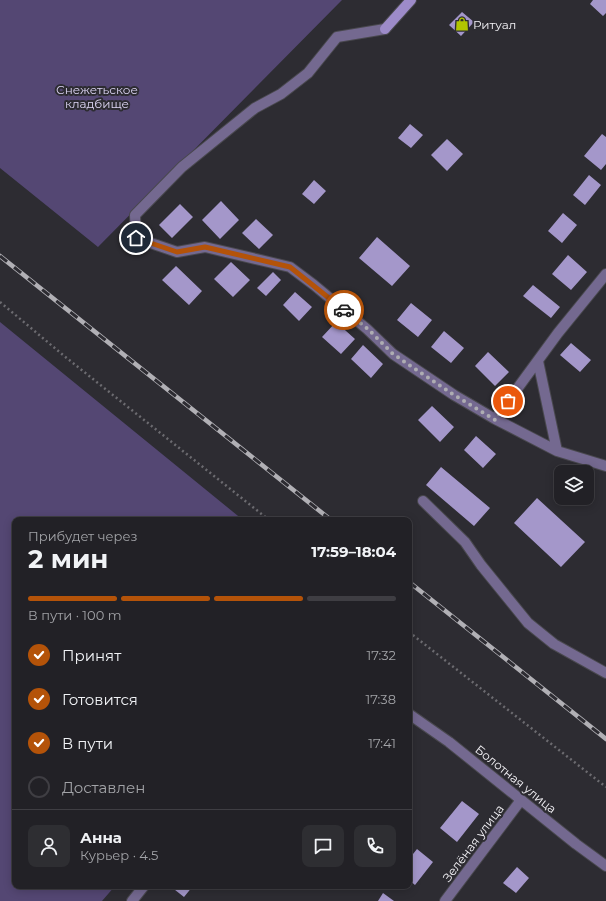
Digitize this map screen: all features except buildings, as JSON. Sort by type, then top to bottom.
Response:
[{"type":"street","points":[[411,0],[385,29],[337,37],[308,73],[280,94],[256,108],[182,167],[135,215],[136,238],[177,252],[205,247],[290,267],[368,329],[393,354],[454,395],[495,420],[557,451],[606,466]]},
{"type":"street","points":[[495,420],[558,333],[606,274]]},
{"type":"street","points":[[538,361],[557,451]]},
{"type":"street","points":[[423,501],[465,542],[481,565],[528,623],[554,644],[606,674]]},
{"type":"street","name":"Болотная улица","points":[[412,716],[449,742],[606,866]]},
{"type":"street","name":"Зелёная улица","points":[[445,901],[521,800]]},
{"type":"street","points":[[132,901],[142,889]]},
{"type":"path","points":[[0,302],[63,355],[265,517]]},
{"type":"path","points":[[412,634],[606,788]]},
{"type":"green space","name":"Снежетьское кладбище","points":[[0,0],[342,0],[98,247],[0,168]]},
{"type":"green space","points":[[0,322],[239,517],[12,517],[12,889],[112,889],[102,901],[0,901]]},
{"type":"railway","points":[[0,256],[327,517]]},
{"type":"railway","points":[[412,584],[606,739]]},
{"type":"way so far","points":[[344,310],[368,329],[393,354],[454,395],[495,420],[508,401]]},
{"type":"place","name":"Ритуал","points":[[462,24]]},
{"type":"route","points":[[136,238],[177,252],[205,247],[290,267],[344,310]]}]
